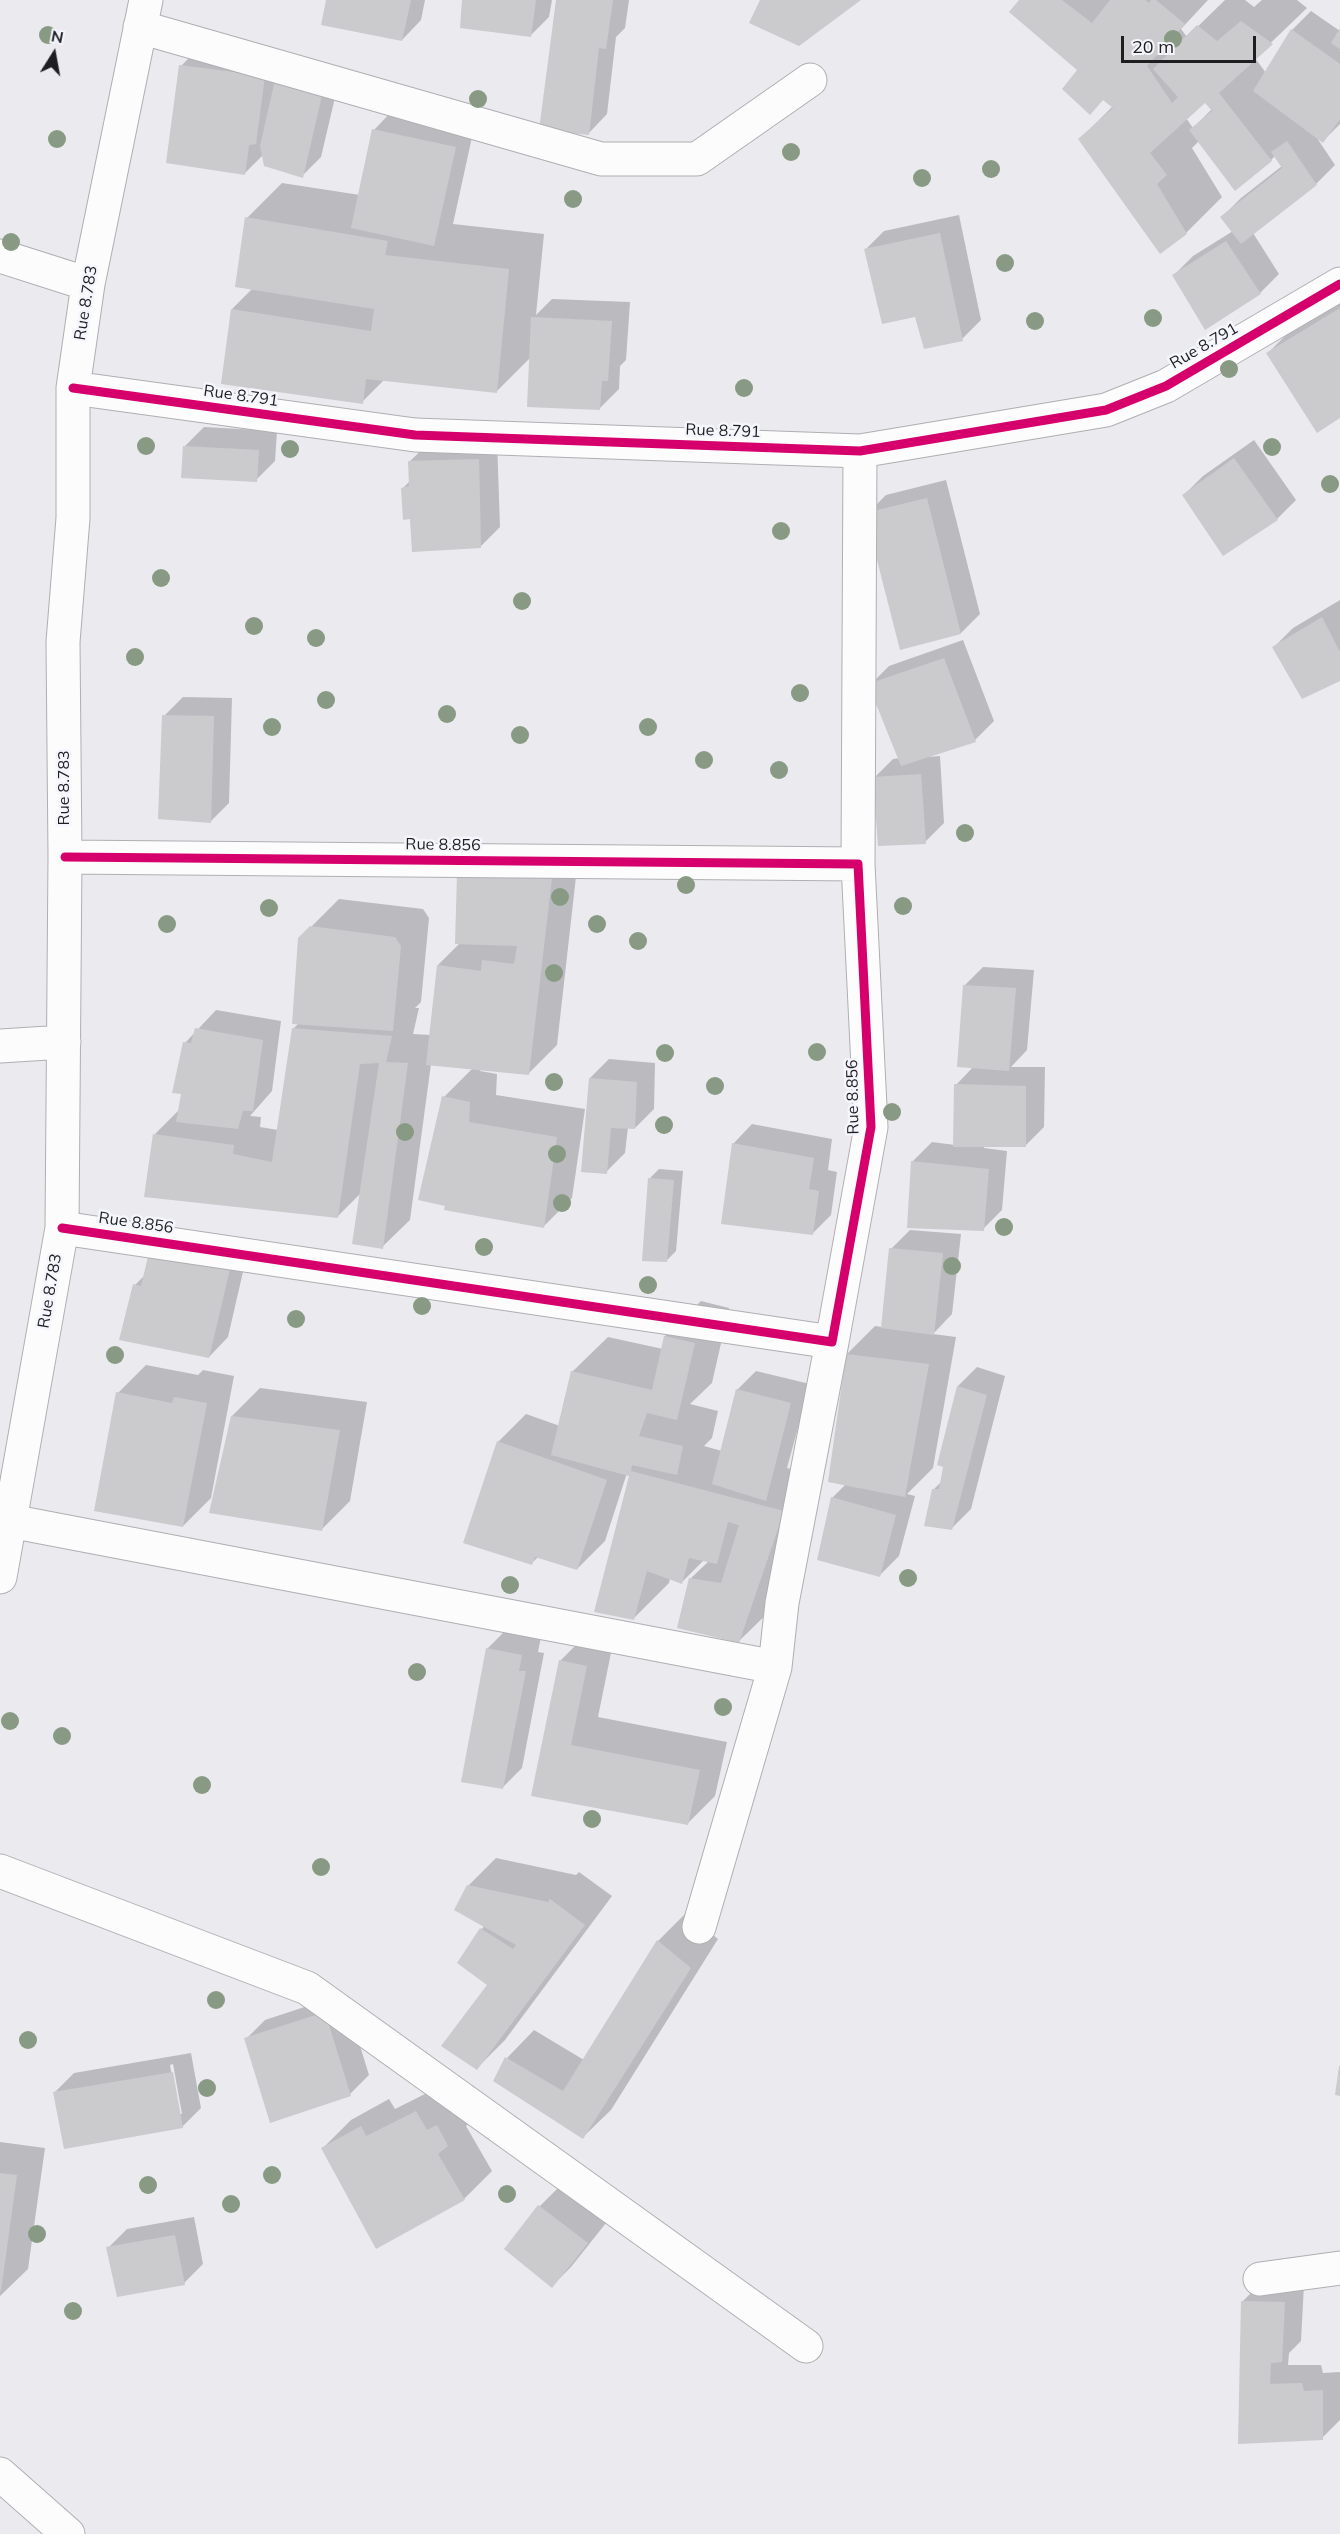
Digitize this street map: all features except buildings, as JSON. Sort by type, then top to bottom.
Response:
[{"type":"street","points":[[143,14],[601,159],[697,159],[810,80]]},
{"type":"street","name":"Rue 8.783","points":[[0,1578],[9,1521],[10,1456],[62,1228],[63,642],[73,518],[73,388],[88,284],[143,14]]},
{"type":"street","points":[[0,256],[88,284]]},
{"type":"street","name":"Rue 8.791","points":[[73,388],[415,435],[860,451],[1106,410],[1166,386],[1340,284]]},
{"type":"street","points":[[858,864],[860,451]]},
{"type":"street","name":"Rue 8.856","points":[[62,1228],[832,1342],[871,1126],[858,864],[64,856]]},
{"type":"street","points":[[0,1046],[64,1042]]},
{"type":"street","points":[[699,1927],[775,1667],[782,1603],[832,1342]]},
{"type":"street","points":[[9,1521],[775,1667]]},
{"type":"street","points":[[0,1871],[306,1988],[806,2346]]},
{"type":"street","points":[[1260,2279],[1340,2268]]},
{"type":"street","points":[[0,2474],[68,2534]]},
{"type":"cycle path","points":[[73,388],[415,435],[860,451],[1106,410],[1166,386],[1340,284]]},
{"type":"cycle path","points":[[62,1228],[832,1342],[871,1127],[858,864],[65,857]]}]
